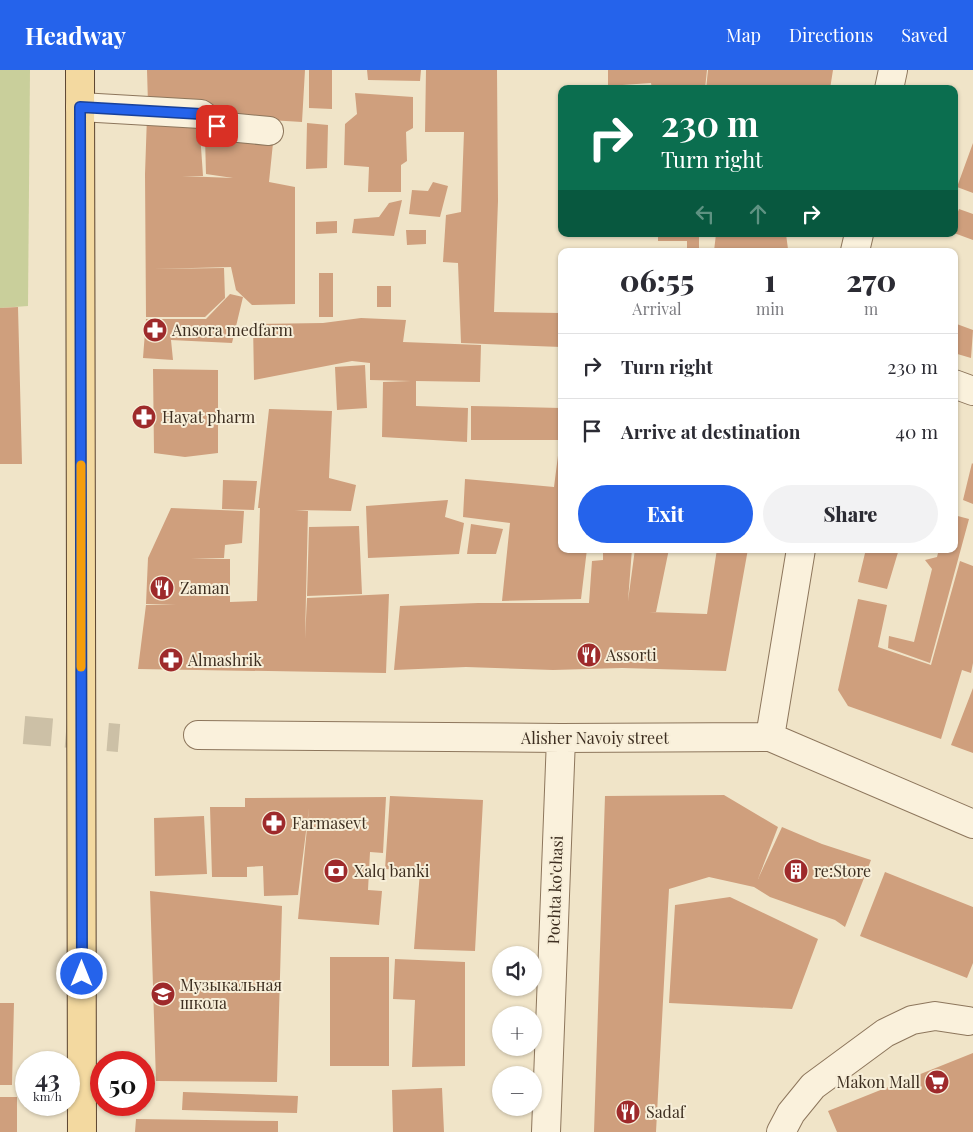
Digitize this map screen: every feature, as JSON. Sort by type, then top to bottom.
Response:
[{"type":"main road","points":[[80,70],[82,1132]]},
{"type":"street","points":[[890,85],[893,70]]},
{"type":"street","points":[[80,107],[201,114],[217,126],[269,131]]},
{"type":"street","points":[[958,385],[973,391]]},
{"type":"street","points":[[770,737],[800,553]]},
{"type":"street","name":"Alisher Navoiy street","points":[[198,735],[561,738],[770,737],[973,824]]},
{"type":"street","name":"Pochta ko'chasi","points":[[546,1132],[561,738]]},
{"type":"street","points":[[781,1132],[791,1113],[813,1086],[885,1033],[912,1020],[936,1016],[968,1021]]},
{"type":"green space","points":[[0,70],[30,70],[28,306],[0,308]]},
{"type":"building","points":[[147,70],[305,70],[302,122],[220,117],[148,104]]},
{"type":"building","points":[[309,70],[332,70],[332,109],[309,108]]},
{"type":"building","points":[[367,70],[421,70],[420,81],[368,80]]},
{"type":"building","points":[[426,70],[497,70],[498,201],[494,312],[558,313],[558,347],[461,343],[458,263],[443,262],[446,215],[461,212],[464,132],[425,132]]},
{"type":"building","points":[[608,70],[707,70],[705,85],[651,85],[651,83],[608,85]]},
{"type":"building","points":[[708,70],[833,70],[831,85],[706,85]]},
{"type":"building","points":[[355,93],[413,97],[413,128],[406,132],[407,161],[401,165],[401,192],[368,192],[369,167],[344,165],[345,124],[357,114]]},
{"type":"building","points":[[147,116],[199,118],[203,176],[182,176],[233,178],[206,174],[205,137],[273,143],[269,182],[295,187],[295,304],[252,305],[236,290],[231,267],[153,269],[224,268],[225,298],[205,317],[146,317],[145,174]]},
{"type":"building","points":[[307,123],[328,125],[327,168],[306,169]]},
{"type":"building","points":[[973,143],[973,193],[958,187]]},
{"type":"building","points":[[433,182],[448,186],[440,217],[409,214],[412,190],[428,191]]},
{"type":"building","points":[[402,200],[394,236],[352,233],[354,219],[379,217],[389,203]]},
{"type":"building","points":[[959,209],[973,214],[973,240],[958,234]]},
{"type":"building","points":[[337,221],[337,233],[316,234],[316,222]]},
{"type":"building","points":[[406,230],[426,230],[426,244],[407,245]]},
{"type":"building","points":[[658,237],[699,237],[699,248],[687,248],[687,241],[658,241]]},
{"type":"building","points":[[716,237],[786,237],[788,248],[714,248]]},
{"type":"building","points":[[319,273],[333,273],[333,317],[319,317]]},
{"type":"building","points":[[377,286],[391,286],[391,307],[377,307]]},
{"type":"building","points":[[230,294],[243,297],[232,343],[171,340],[173,360],[143,358],[146,319],[206,319]]},
{"type":"building","points":[[18,307],[22,464],[0,464],[0,308]]},
{"type":"building","points":[[361,318],[406,320],[403,342],[481,345],[480,382],[416,381],[416,406],[468,408],[467,442],[382,437],[383,382],[411,381],[370,380],[370,363],[352,361],[254,380],[253,324],[323,323]]},
{"type":"building","points":[[958,324],[973,330],[971,358],[958,354]]},
{"type":"building","points":[[365,365],[367,408],[337,410],[335,367]]},
{"type":"building","points":[[153,369],[218,370],[218,453],[185,457],[154,453]]},
{"type":"building","points":[[471,406],[558,408],[558,440],[471,440]]},
{"type":"building","points":[[269,409],[332,411],[329,478],[356,485],[351,511],[295,510],[308,511],[305,639],[307,598],[389,594],[386,673],[138,669],[146,605],[176,604],[146,604],[148,558],[171,508],[244,511],[242,543],[225,545],[224,558],[191,559],[230,559],[230,602],[257,601],[260,508],[258,508]]},
{"type":"building","points":[[558,456],[558,553],[587,553],[581,599],[502,601],[510,523],[463,517],[465,479],[554,487]]},
{"type":"building","points":[[973,464],[973,504],[963,500]]},
{"type":"building","points":[[223,480],[257,481],[254,510],[222,509]]},
{"type":"building","points":[[448,500],[445,517],[464,523],[459,554],[368,558],[366,506]]},
{"type":"building","points":[[958,516],[969,519],[930,663],[888,648],[889,636],[914,642],[932,569],[925,560],[937,557],[938,553],[958,553]]},
{"type":"building","points":[[471,524],[503,529],[496,554],[467,554]]},
{"type":"building","points":[[359,526],[362,594],[307,596],[309,527]]},
{"type":"building","points":[[603,553],[632,553],[628,601],[634,553],[668,553],[656,612],[649,612],[707,614],[716,553],[747,553],[726,671],[622,668],[553,670],[466,667],[394,670],[400,606],[478,603],[589,603],[592,561],[603,560]]},
{"type":"building","points":[[865,553],[898,553],[887,589],[858,582]]},
{"type":"building","points":[[960,561],[973,566],[973,663],[971,673],[962,670],[941,739],[848,706],[838,690],[858,599],[887,605],[878,647],[931,665]]},
{"type":"building","points":[[973,688],[973,753],[951,745]]},
{"type":"building","points":[[724,795],[778,827],[758,879],[782,827],[822,844],[871,860],[845,927],[835,920],[770,897],[754,887],[709,877],[669,889],[656,1132],[594,1132],[605,796]]},
{"type":"building","points":[[390,796],[483,800],[475,951],[414,949],[420,871],[385,869]]},
{"type":"building","points":[[386,797],[383,853],[370,852],[368,890],[382,891],[379,925],[298,919],[309,808],[298,895],[264,896],[263,866],[247,867],[247,877],[212,877],[210,807],[245,807],[245,798]]},
{"type":"building","points":[[204,816],[207,874],[155,876],[154,818]]},
{"type":"building","points":[[885,872],[973,907],[973,963],[967,978],[860,936]]},
{"type":"building","points":[[150,891],[282,906],[277,1082],[156,1081]]},
{"type":"building","points":[[730,897],[818,939],[792,1009],[669,1003],[675,905]]},
{"type":"building","points":[[330,957],[389,957],[389,1066],[330,1066]]},
{"type":"building","points":[[395,959],[465,962],[465,1066],[412,1067],[415,1000],[393,999]]},
{"type":"building","points":[[0,1003],[14,1003],[12,1085],[0,1085]]},
{"type":"building","name":"Makon Mall","points":[[973,1053],[973,1132],[837,1132],[828,1111]]},
{"type":"building","points":[[442,1088],[444,1132],[393,1132],[392,1090]]},
{"type":"building","points":[[183,1092],[298,1096],[297,1113],[182,1110]]},
{"type":"building","points":[[0,1097],[15,1097],[17,1132],[0,1132]]},
{"type":"building","points":[[136,1119],[278,1121],[278,1132],[135,1132]]},
{"type":"tunnel","points":[[24,730],[119,738]]},
{"type":"slow traffic","points":[[81,465],[81,667]]},
{"type":"place","name":"Ansora medfarm","points":[[155,330]]},
{"type":"place","name":"Hayat pharm","points":[[144,417]]},
{"type":"place","name":"Zaman","points":[[162,588]]},
{"type":"place","name":"Assorti","points":[[589,655]]},
{"type":"place","name":"Almashrik","points":[[171,660]]},
{"type":"place","name":"Farmasevt","points":[[274,823]]},
{"type":"place","name":"Xalq banki","points":[[336,871]]},
{"type":"place","name":"re:Store","points":[[796,871]]},
{"type":"place","name":"Музыкальная школа","points":[[163,994]]},
{"type":"place","name":"Makon Mall","points":[[937,1082]]},
{"type":"place","name":"Sadaf","points":[[628,1112]]},
{"type":"route","points":[[82,974],[80,107],[201,114],[217,126]]}]
